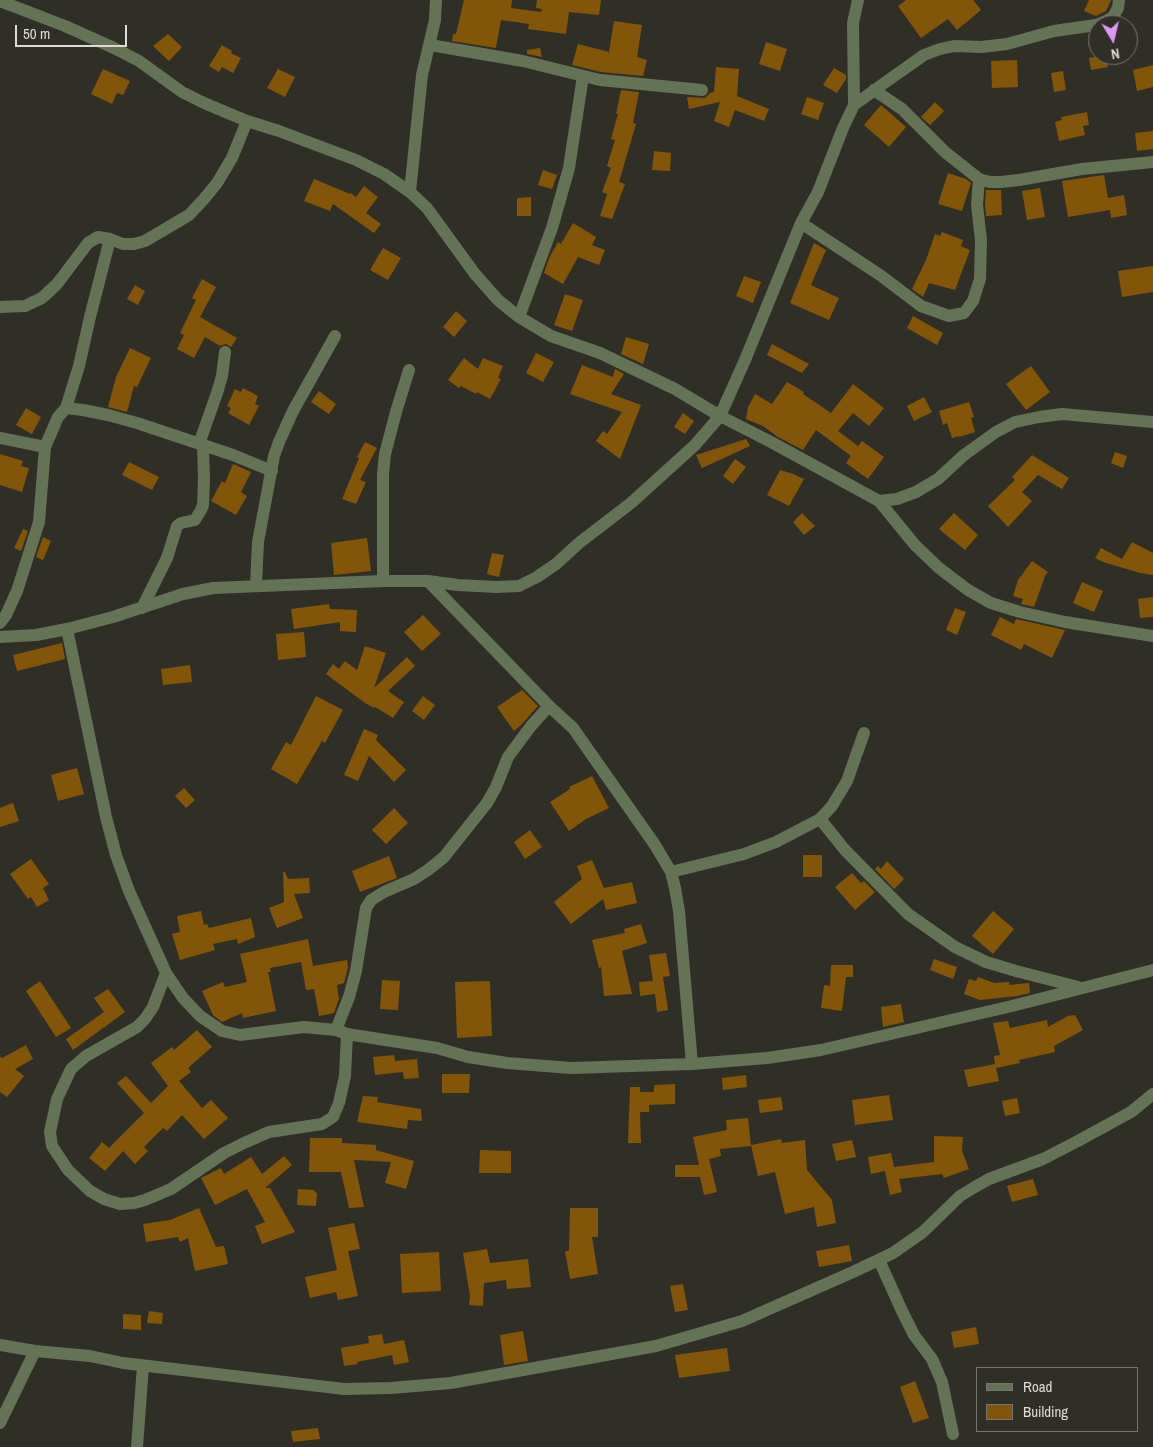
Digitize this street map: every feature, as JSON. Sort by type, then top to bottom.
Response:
[{"type":"street","points":[[410,192],[422,75],[435,20],[436,0]]},
{"type":"street","points":[[0,637],[36,635],[67,629],[113,617],[183,594],[213,588],[383,581],[428,581],[496,587],[519,586],[538,577],[556,564],[591,533],[631,503],[696,445],[720,416],[801,223],[818,192],[854,105],[853,23],[858,0]]},
{"type":"street","points":[[854,105],[924,55],[954,46],[981,47],[1007,44],[1054,31],[1096,25],[1106,22],[1113,17],[1118,8],[1119,0]]},
{"type":"street","points":[[0,1],[65,26],[114,48],[139,61],[182,92],[204,103],[246,121],[280,131],[356,160],[384,174],[410,192],[427,208],[475,274],[498,300],[519,317],[551,336],[600,354],[675,389],[720,416],[879,502],[915,545],[939,568],[968,590],[991,603],[1020,612],[1065,622],[1153,636]]},
{"type":"street","points":[[430,45],[523,61],[600,80],[702,90]]},
{"type":"street","points":[[519,317],[552,228],[569,168],[583,76]]},
{"type":"street","points":[[874,90],[902,109],[945,152],[979,179],[990,182],[1001,182],[1082,168],[1153,162]]},
{"type":"street","points":[[0,308],[25,306],[42,298],[58,284],[88,243],[98,237],[123,244],[134,244],[145,241],[189,215],[217,183],[232,158],[246,121]]},
{"type":"street","points":[[801,223],[880,275],[921,306],[950,316],[964,313],[973,301],[980,279],[981,240],[977,205],[979,179]]},
{"type":"street","points":[[0,623],[6,615],[17,591],[39,522],[45,447],[58,417],[66,408],[79,366],[110,239]]},
{"type":"street","points":[[256,585],[258,542],[278,442],[286,423],[335,336]]},
{"type":"street","points":[[142,608],[167,558],[177,526],[181,523],[195,520],[202,510],[204,479],[201,445],[222,376],[225,352]]},
{"type":"street","points":[[383,581],[383,474],[385,454],[409,370]]},
{"type":"street","points":[[66,408],[108,414],[160,430],[272,471]]},
{"type":"street","points":[[879,502],[897,499],[916,492],[938,478],[964,455],[988,438],[1015,422],[1062,414],[1153,422]]},
{"type":"street","points":[[0,438],[45,447]]},
{"type":"street","points":[[428,581],[549,706],[573,728],[650,837],[671,872],[679,911],[692,1064]]},
{"type":"street","points":[[67,629],[101,793],[116,855],[144,926],[166,973],[183,998],[200,1016],[222,1031],[240,1035],[304,1027],[438,1048],[507,1063],[571,1068],[692,1064],[767,1058],[821,1050],[1153,970]]},
{"type":"street","points":[[166,973],[146,1019],[137,1027],[86,1056],[70,1069],[57,1099],[50,1132],[52,1146],[68,1170],[90,1191],[104,1199],[120,1204],[134,1204],[172,1190],[224,1153],[269,1132],[322,1124],[333,1117],[340,1103],[345,1076],[342,1032],[356,971],[366,908],[371,900],[414,879],[444,857],[487,804],[508,757],[520,739],[549,706]]},
{"type":"street","points":[[671,872],[744,854],[776,842],[820,819],[832,806],[847,782],[864,733]]},
{"type":"street","points":[[820,819],[850,856],[908,914],[955,947],[986,962],[1082,988]]},
{"type":"street","points":[[0,1345],[35,1351],[90,1356],[143,1366],[344,1389],[391,1388],[451,1383],[656,1346],[742,1321],[893,1253],[923,1232],[960,1196],[973,1188],[989,1179],[1043,1159],[1103,1128],[1131,1112],[1153,1094]]},
{"type":"street","points":[[879,1260],[914,1335],[932,1359],[942,1382],[953,1434]]},
{"type":"street","points":[[0,1423],[35,1351]]},
{"type":"street","points":[[137,1447],[143,1366]]},
{"type":"building","points":[[464,0],[512,0],[511,8],[541,12],[542,9],[536,8],[537,0],[601,0],[599,15],[569,12],[566,34],[528,29],[529,24],[501,20],[496,48],[452,41],[453,34],[456,34]]},
{"type":"building","points":[[906,0],[973,0],[981,10],[957,30],[948,19],[921,38],[898,6]]},
{"type":"building","points":[[1089,0],[1111,0],[1106,11],[1098,15],[1084,11]]},
{"type":"building","points":[[614,21],[642,25],[637,57],[647,60],[643,76],[601,72],[572,65],[578,44],[609,52]]},
{"type":"building","points":[[168,34],[182,47],[169,61],[153,46]]},
{"type":"building","points":[[766,42],[787,49],[780,71],[759,64]]},
{"type":"building","points":[[222,45],[232,51],[231,53],[241,58],[233,73],[222,67],[219,72],[209,66]]},
{"type":"building","points":[[540,48],[542,57],[527,54],[527,50]]},
{"type":"building","points":[[1017,60],[1018,87],[992,88],[991,61]]},
{"type":"building","points":[[1090,65],[1108,65],[1108,67],[1091,70]]},
{"type":"building","points":[[1153,65],[1153,87],[1137,91],[1133,70]]},
{"type":"building","points":[[716,67],[739,69],[737,96],[769,109],[764,121],[735,110],[729,127],[714,121],[720,102],[689,109],[687,97],[705,98],[714,92]]},
{"type":"building","points":[[834,68],[846,75],[846,79],[837,93],[823,85]]},
{"type":"building","points":[[103,69],[130,81],[123,95],[117,93],[112,104],[91,94]]},
{"type":"building","points":[[278,69],[295,77],[285,97],[267,88]]},
{"type":"building","points":[[1063,71],[1066,90],[1054,92],[1051,73]]},
{"type":"building","points":[[621,90],[639,92],[633,123],[636,124],[619,182],[625,184],[612,219],[600,216],[607,194],[602,192],[611,168],[607,166],[615,140],[611,139],[618,114],[616,114]]},
{"type":"building","points":[[807,97],[824,103],[818,120],[801,114]]},
{"type":"building","points":[[935,102],[944,111],[930,125],[921,117]]},
{"type":"building","points":[[881,105],[906,127],[889,147],[864,125]]},
{"type":"building","points":[[1087,112],[1089,125],[1083,126],[1085,135],[1059,141],[1055,122],[1062,120],[1061,117]]},
{"type":"building","points":[[1153,131],[1153,149],[1137,151],[1135,133]]},
{"type":"building","points":[[654,151],[671,153],[670,171],[652,170]]},
{"type":"building","points":[[543,170],[557,175],[552,189],[538,185]]},
{"type":"building","points":[[948,173],[966,179],[971,183],[962,211],[938,204]]},
{"type":"building","points":[[1104,175],[1108,198],[1124,195],[1127,215],[1111,218],[1110,210],[1068,217],[1062,181]]},
{"type":"building","points":[[314,179],[351,193],[356,197],[364,186],[378,197],[366,213],[381,224],[374,233],[333,204],[330,211],[304,201]]},
{"type":"building","points":[[1040,188],[1045,217],[1027,220],[1022,191]]},
{"type":"building","points":[[986,190],[1001,190],[1002,215],[986,216]]},
{"type":"building","points":[[531,197],[531,216],[517,216],[517,198]]},
{"type":"building","points":[[573,223],[596,237],[592,245],[605,250],[599,265],[578,257],[563,284],[544,273],[550,256],[558,242],[561,244]]},
{"type":"building","points":[[942,232],[963,240],[961,246],[970,250],[955,290],[929,283],[923,297],[912,289],[926,260],[935,234],[940,236]]},
{"type":"building","points":[[814,243],[826,250],[811,285],[839,298],[829,320],[790,303]]},
{"type":"building","points":[[383,248],[401,258],[388,280],[370,270]]},
{"type":"building","points":[[1153,266],[1153,292],[1122,297],[1118,271]]},
{"type":"building","points":[[744,276],[761,282],[753,303],[736,296]]},
{"type":"building","points":[[202,279],[216,287],[200,317],[237,338],[231,347],[226,344],[220,346],[205,337],[194,358],[177,349],[184,335],[180,333],[196,300],[192,298]]},
{"type":"building","points":[[135,285],[145,291],[138,305],[127,299]]},
{"type":"building","points":[[565,294],[583,300],[572,331],[554,325]]},
{"type":"building","points":[[456,311],[467,321],[454,337],[443,327]]},
{"type":"building","points":[[913,316],[943,333],[937,345],[907,328]]},
{"type":"building","points":[[626,337],[649,344],[643,364],[621,354]]},
{"type":"building","points":[[772,344],[809,364],[802,373],[767,355]]},
{"type":"building","points":[[130,348],[151,358],[137,387],[134,386],[127,412],[108,407],[116,377]]},
{"type":"building","points":[[536,353],[554,362],[543,382],[526,373]]},
{"type":"building","points":[[464,358],[478,369],[483,358],[503,366],[498,378],[501,379],[490,399],[461,386],[459,388],[448,380]]},
{"type":"building","points":[[582,365],[613,377],[615,369],[624,374],[611,394],[641,405],[620,459],[596,441],[603,431],[607,434],[622,412],[570,394]]},
{"type":"building","points":[[1031,366],[1050,392],[1026,410],[1006,384]]},
{"type":"building","points":[[787,382],[804,392],[803,394],[831,413],[853,384],[884,408],[869,426],[853,413],[838,431],[858,446],[862,441],[884,457],[868,479],[846,463],[851,456],[816,430],[803,450],[778,437],[763,426],[746,419],[748,407],[755,394],[772,404]]},
{"type":"building","points":[[243,388],[258,396],[255,404],[259,406],[249,425],[228,413],[231,408],[227,406],[235,389],[241,392]]},
{"type":"building","points":[[319,391],[336,404],[329,414],[311,402]]},
{"type":"building","points":[[924,397],[932,412],[914,421],[907,406]]},
{"type":"building","points":[[969,402],[974,417],[971,418],[975,432],[952,438],[947,423],[943,425],[939,411]]},
{"type":"building","points":[[26,408],[41,417],[32,434],[16,425]]},
{"type":"building","points":[[683,413],[694,421],[685,434],[674,427]]},
{"type":"building","points":[[746,439],[750,446],[702,468],[696,455]]},
{"type":"building","points":[[365,442],[377,448],[360,480],[366,482],[356,504],[342,499],[359,458],[357,457]]},
{"type":"building","points":[[1115,452],[1127,456],[1123,468],[1111,463]]},
{"type":"building","points":[[0,454],[23,461],[21,466],[29,468],[22,492],[0,485]]},
{"type":"building","points":[[1032,455],[1069,478],[1062,489],[1038,475],[1022,492],[1032,501],[1008,527],[988,506],[1015,480],[1012,477]]},
{"type":"building","points":[[735,459],[746,467],[733,484],[723,476]]},
{"type":"building","points":[[129,462],[159,477],[152,490],[122,475]]},
{"type":"building","points":[[233,464],[251,472],[241,492],[247,496],[236,515],[211,501],[222,481],[225,483]]},
{"type":"building","points":[[780,470],[804,479],[789,506],[767,495]]},
{"type":"building","points":[[802,513],[815,526],[804,535],[793,522]]},
{"type":"building","points":[[954,513],[978,535],[965,550],[939,529]]},
{"type":"building","points":[[23,529],[28,531],[21,551],[14,548]]},
{"type":"building","points":[[43,537],[51,541],[43,560],[36,557]]},
{"type":"building","points":[[367,538],[371,571],[334,575],[331,543]]},
{"type":"building","points":[[1132,542],[1153,553],[1153,575],[1140,573],[1095,558],[1101,548],[1122,559]]},
{"type":"building","points":[[492,553],[504,555],[499,577],[487,574]]},
{"type":"building","points":[[1032,561],[1048,572],[1034,607],[1021,604],[1023,599],[1013,596],[1018,580]]},
{"type":"building","points":[[1082,582],[1103,591],[1094,612],[1073,603]]},
{"type":"building","points":[[1153,597],[1153,617],[1140,618],[1138,599]]},
{"type":"building","points":[[329,604],[330,609],[357,610],[356,632],[340,631],[340,622],[294,629],[291,609]]},
{"type":"building","points":[[955,608],[966,612],[957,635],[946,630]]},
{"type":"building","points":[[423,615],[441,634],[422,651],[404,632]]},
{"type":"building","points":[[1000,617],[1014,624],[1016,619],[1065,630],[1052,658],[1024,644],[1021,650],[991,635]]},
{"type":"building","points":[[304,632],[306,657],[278,660],[276,634]]},
{"type":"building","points":[[62,643],[65,659],[17,671],[13,655]]},
{"type":"building","points":[[365,646],[386,653],[374,688],[407,657],[415,666],[388,691],[404,702],[393,718],[365,703],[326,674],[333,664],[339,669],[345,661],[357,670]]},
{"type":"building","points":[[190,665],[192,682],[163,685],[161,669]]},
{"type":"building","points":[[522,690],[538,706],[514,731],[497,707]]},
{"type":"building","points":[[316,696],[343,710],[325,743],[322,741],[297,784],[271,769],[286,742],[291,745]]},
{"type":"building","points":[[423,696],[435,705],[424,720],[412,711]]},
{"type":"building","points":[[364,729],[378,735],[376,740],[406,770],[394,782],[369,756],[358,781],[344,775]]},
{"type":"building","points":[[77,768],[84,794],[58,801],[51,775]]},
{"type":"building","points":[[592,776],[609,808],[586,819],[569,831],[550,802],[570,789],[569,787]]},
{"type":"building","points":[[184,788],[195,800],[186,808],[175,796]]},
{"type":"building","points":[[13,803],[19,821],[0,827],[0,808]]},
{"type":"building","points":[[394,808],[408,823],[386,844],[372,830]]},
{"type":"building","points":[[530,830],[542,847],[525,859],[514,842]]},
{"type":"building","points":[[803,855],[822,855],[822,877],[803,877]]},
{"type":"building","points":[[389,856],[397,878],[360,892],[352,871]]},
{"type":"building","points":[[31,859],[49,884],[43,888],[49,900],[37,907],[31,897],[28,899],[10,874]]},
{"type":"building","points":[[592,860],[604,888],[632,882],[637,903],[606,910],[603,899],[571,924],[554,902],[582,879],[577,866]]},
{"type":"building","points":[[887,861],[904,879],[894,889],[875,869],[878,866],[881,869]]},
{"type":"building","points":[[283,872],[285,872],[288,879],[309,878],[310,893],[294,894],[303,918],[277,928],[269,908],[284,902]]},
{"type":"building","points":[[852,873],[861,883],[864,881],[875,892],[855,910],[835,887]]},
{"type":"building","points":[[201,911],[204,925],[207,924],[209,928],[251,918],[255,937],[238,944],[237,939],[213,944],[215,950],[180,960],[172,934],[180,932],[177,916]]},
{"type":"building","points":[[993,911],[1014,929],[993,954],[972,936]]},
{"type":"building","points":[[641,924],[647,943],[622,951],[632,994],[604,996],[601,967],[599,968],[592,940],[625,933],[624,929]]},
{"type":"building","points":[[308,939],[313,966],[347,960],[348,967],[344,983],[337,985],[339,999],[334,1013],[319,1016],[314,989],[306,990],[301,962],[270,968],[271,972],[268,972],[276,1011],[243,1018],[242,1013],[222,1022],[213,1015],[202,991],[223,982],[225,987],[247,982],[240,954]]},
{"type":"building","points":[[666,953],[670,976],[663,977],[668,1010],[657,1012],[655,994],[640,996],[639,982],[653,981],[649,955]]},
{"type":"building","points":[[934,959],[957,967],[953,979],[930,970]]},
{"type":"building","points":[[831,965],[853,965],[853,977],[846,977],[842,1011],[821,1008],[824,985],[830,986]]},
{"type":"building","points":[[978,977],[994,983],[1009,982],[1009,985],[1029,983],[1030,993],[980,1000],[964,994],[969,979],[976,981]]},
{"type":"building","points":[[382,980],[400,981],[398,1010],[380,1009]]},
{"type":"building","points":[[40,981],[71,1028],[56,1037],[26,991]]},
{"type":"building","points":[[490,981],[492,1036],[457,1038],[455,982]]},
{"type":"building","points":[[108,989],[125,1012],[73,1050],[66,1039],[104,1012],[94,998]]},
{"type":"building","points":[[901,1004],[904,1022],[883,1027],[881,1007]]},
{"type":"building","points":[[1075,1015],[1083,1030],[1054,1046],[1055,1052],[1019,1060],[1020,1063],[996,1068],[999,1081],[968,1087],[964,1070],[995,1064],[994,1056],[1000,1055],[993,1023],[1008,1021],[1010,1028],[1047,1020],[1048,1027],[1068,1016]]},
{"type":"building","points":[[197,1030],[212,1047],[188,1068],[191,1072],[179,1081],[202,1108],[211,1100],[228,1118],[204,1139],[182,1115],[167,1131],[163,1128],[144,1147],[148,1151],[135,1164],[123,1151],[105,1171],[89,1158],[102,1142],[109,1148],[144,1113],[117,1083],[126,1076],[151,1103],[168,1086],[151,1063],[172,1047],[174,1050]]},
{"type":"building","points":[[26,1045],[33,1059],[15,1069],[24,1076],[7,1097],[0,1092],[0,1057],[2,1058]]},
{"type":"building","points":[[394,1055],[395,1061],[417,1059],[419,1078],[404,1079],[403,1072],[375,1075],[373,1057]]},
{"type":"building","points":[[442,1074],[470,1074],[469,1093],[442,1093]]},
{"type":"building","points":[[746,1075],[747,1087],[723,1090],[722,1078]]},
{"type":"building","points":[[675,1084],[675,1104],[649,1105],[649,1112],[640,1112],[641,1143],[628,1143],[630,1087],[640,1087],[640,1092],[654,1092],[654,1085]]},
{"type":"building","points":[[889,1095],[893,1120],[855,1125],[852,1100]]},
{"type":"building","points":[[363,1096],[378,1097],[377,1102],[421,1109],[422,1121],[408,1120],[407,1129],[357,1122]]},
{"type":"building","points":[[781,1097],[783,1110],[760,1113],[758,1100]]},
{"type":"building","points":[[1017,1098],[1020,1113],[1005,1116],[1002,1101]]},
{"type":"building","points":[[748,1118],[751,1146],[720,1149],[721,1156],[709,1159],[717,1192],[704,1195],[700,1177],[675,1177],[675,1165],[699,1165],[693,1137],[727,1130],[726,1120]]},
{"type":"building","points":[[934,1136],[963,1137],[962,1151],[969,1169],[944,1178],[942,1174],[899,1179],[902,1192],[890,1195],[885,1171],[871,1174],[868,1157],[891,1153],[894,1167],[934,1162]]},
{"type":"building","points":[[310,1138],[342,1138],[342,1143],[376,1145],[376,1150],[414,1161],[406,1189],[385,1183],[391,1162],[354,1160],[364,1207],[349,1208],[341,1172],[309,1172]]},
{"type":"building","points":[[781,1139],[782,1143],[805,1140],[807,1170],[832,1200],[836,1223],[817,1227],[814,1207],[785,1214],[775,1172],[758,1176],[751,1145]]},
{"type":"building","points":[[852,1140],[856,1157],[836,1161],[832,1144]]},
{"type":"building","points":[[480,1150],[511,1151],[511,1173],[479,1173]]},
{"type":"building","points":[[284,1156],[292,1165],[265,1188],[270,1188],[295,1232],[262,1244],[255,1226],[265,1222],[247,1189],[215,1205],[201,1178],[221,1168],[224,1174],[251,1157],[262,1174]]},
{"type":"building","points":[[1033,1179],[1038,1195],[1012,1202],[1007,1186]]},
{"type":"building","points":[[298,1189],[314,1190],[317,1194],[316,1206],[297,1205]]},
{"type":"building","points":[[199,1208],[216,1247],[224,1246],[228,1264],[195,1271],[188,1238],[180,1242],[178,1237],[146,1242],[143,1224],[170,1220]]},
{"type":"building","points":[[570,1208],[598,1208],[598,1237],[592,1237],[598,1274],[570,1279],[565,1251],[569,1251]]},
{"type":"building","points":[[354,1223],[360,1249],[348,1251],[358,1296],[338,1300],[336,1292],[310,1298],[305,1277],[337,1270],[328,1228]]},
{"type":"building","points":[[849,1245],[852,1261],[819,1267],[816,1251]]},
{"type":"building","points":[[487,1249],[490,1263],[528,1259],[531,1287],[507,1289],[506,1280],[484,1283],[483,1306],[469,1305],[470,1296],[463,1253]]},
{"type":"building","points":[[439,1252],[441,1291],[402,1293],[400,1254]]},
{"type":"building","points":[[683,1284],[688,1310],[675,1312],[670,1286]]},
{"type":"building","points":[[149,1311],[163,1313],[162,1324],[147,1323]]},
{"type":"building","points":[[123,1314],[141,1315],[141,1330],[123,1329]]},
{"type":"building","points":[[976,1327],[979,1344],[954,1348],[951,1332]]},
{"type":"building","points":[[523,1331],[528,1361],[504,1365],[500,1335]]},
{"type":"building","points":[[382,1334],[384,1344],[404,1340],[409,1362],[394,1365],[392,1355],[344,1366],[341,1348],[369,1343],[368,1336]]},
{"type":"building","points":[[727,1348],[730,1371],[679,1378],[675,1355]]},
{"type":"building","points":[[915,1381],[929,1418],[913,1423],[900,1387]]},
{"type":"building","points":[[318,1428],[320,1439],[293,1442],[291,1431]]}]
